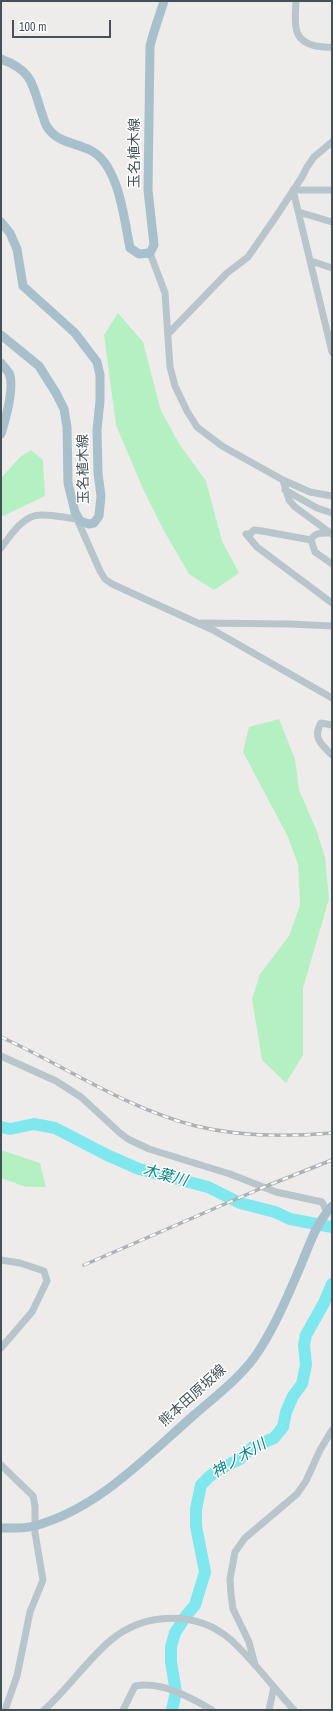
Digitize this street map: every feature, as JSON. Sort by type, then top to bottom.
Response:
[{"type":"main road","name":"玉名植木線","points":[[1,59],[15,64],[26,72],[32,82],[46,125],[54,135],[64,142],[90,150],[102,158],[112,174],[117,190],[130,248],[139,254],[150,253],[154,245],[148,190],[150,46],[164,1]]},
{"type":"main road","name":"玉名植木線","points":[[1,222],[10,233],[17,249],[23,286],[75,333],[97,362],[100,375],[100,402],[97,430],[98,472],[101,496],[98,516],[94,523],[89,524],[77,519],[68,482],[67,427],[64,409],[39,366],[1,335]]},
{"type":"main road","points":[[1,363],[9,374],[11,382],[1,434]]},
{"type":"main road","name":"熊本田原坂線","points":[[1,1528],[24,1528],[34,1526],[68,1513],[105,1491],[141,1462],[236,1378],[260,1350],[272,1329],[286,1301],[314,1235],[328,1212]]},
{"type":"street","points":[[296,1],[296,32],[302,40],[307,44],[328,48],[332,47]]},
{"type":"street","points":[[168,334],[227,273],[248,257],[263,237],[314,157],[332,142]]},
{"type":"street","points":[[293,190],[332,190]]},
{"type":"street","points":[[293,190],[332,352]]},
{"type":"street","points":[[299,212],[332,222]]},
{"type":"street","points":[[150,253],[165,293],[170,367],[175,386],[187,411],[197,427],[222,446],[283,480],[310,492],[332,496]]},
{"type":"street","points":[[311,261],[332,268]]},
{"type":"street","points":[[283,480],[289,500],[295,507],[331,534]]},
{"type":"street","points":[[285,490],[317,508],[332,513]]},
{"type":"street","points":[[1,548],[15,530],[30,517],[40,514],[77,519],[100,571],[105,579],[112,584],[131,594],[200,623],[332,698]]},
{"type":"street","points":[[311,540],[254,530],[250,534],[246,534],[257,547],[332,603]]},
{"type":"street","points":[[331,534],[318,533],[313,536],[311,540],[312,547],[315,552],[332,564]]},
{"type":"street","points":[[200,623],[332,626]]},
{"type":"street","points":[[332,725],[320,724],[317,730],[317,737],[332,755]]},
{"type":"street","points":[[1,1056],[56,1081],[81,1097],[128,1139],[149,1149],[230,1174],[276,1192],[322,1202],[328,1212]]},
{"type":"street","points":[[1,1260],[20,1263],[44,1271],[47,1281],[32,1312],[1,1348]]},
{"type":"street","points":[[255,1665],[249,1642],[233,1609],[230,1594],[230,1579],[235,1552],[245,1538],[297,1494],[306,1481],[320,1450],[332,1430]]},
{"type":"street","points":[[1,1465],[33,1496],[35,1506],[34,1526],[43,1580],[30,1612],[17,1676],[5,1710]]},
{"type":"street","points":[[44,1710],[111,1640],[136,1624],[171,1617],[209,1626],[230,1639],[294,1710]]},
{"type":"street","points":[[123,1710],[135,1686],[146,1684],[169,1689],[212,1710]]},
{"type":"street","points":[[269,1710],[274,1687]]},
{"type":"green space","points":[[118,313],[143,342],[161,411],[180,445],[206,481],[222,541],[239,573],[214,590],[189,574],[164,531],[143,489],[116,425],[104,335]]},
{"type":"green space","points":[[31,450],[43,460],[45,496],[1,517],[1,478],[20,457]]},
{"type":"green space","points":[[279,719],[295,759],[299,790],[316,829],[325,857],[329,899],[303,988],[303,1055],[286,1083],[262,1060],[252,999],[260,974],[289,936],[300,905],[298,864],[288,837],[243,752],[249,727]]},
{"type":"green space","points":[[1,1150],[40,1163],[46,1187],[26,1187],[1,1178]]},
{"type":"waterway","name":"木葉川","points":[[1,1127],[10,1129],[34,1124],[55,1128],[107,1155],[139,1169],[208,1187],[240,1203],[275,1212],[290,1219],[332,1227]]},
{"type":"waterway","name":"神ノ木川","points":[[172,1710],[176,1692],[171,1662],[171,1647],[175,1633],[195,1605],[205,1572],[196,1526],[196,1509],[201,1485],[218,1470],[240,1459],[253,1447],[274,1438],[283,1427],[286,1412],[293,1396],[302,1384],[306,1365],[304,1345],[306,1335],[324,1303],[332,1284]]},
{"type":"railway","points":[[1,1037],[145,1109],[196,1126],[213,1130],[264,1135],[332,1133]]},
{"type":"railway","points":[[84,1265],[264,1187],[332,1160]]}]
